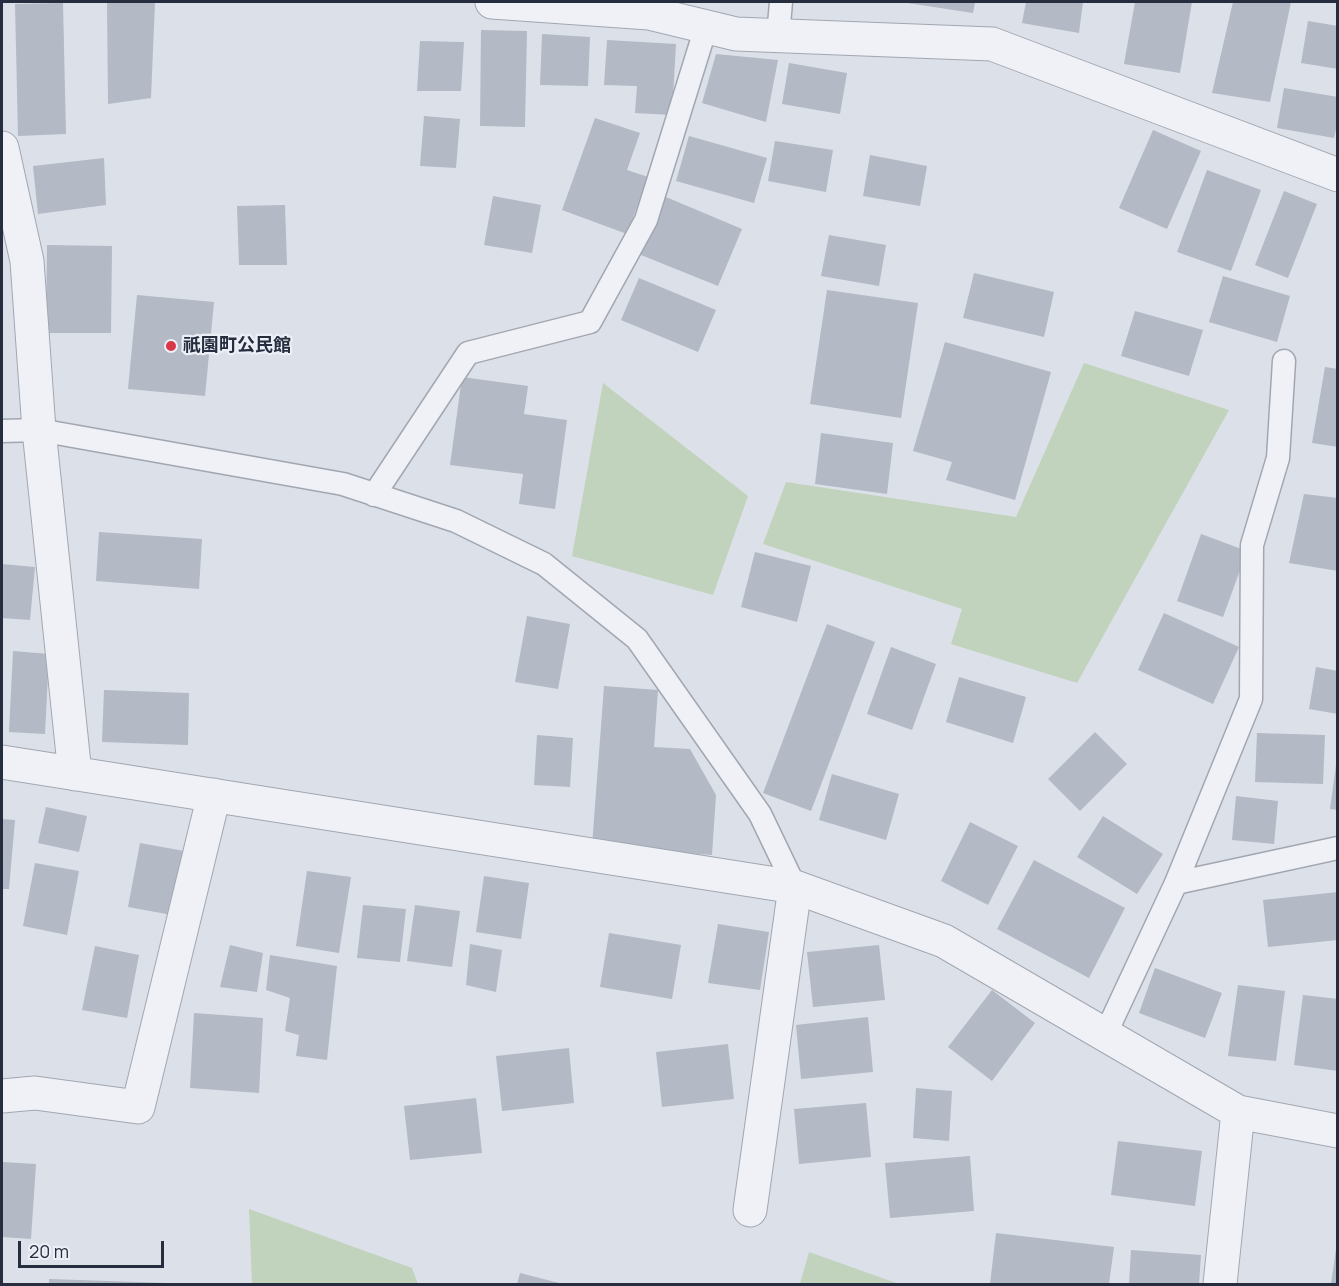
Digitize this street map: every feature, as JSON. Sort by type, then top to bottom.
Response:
[{"type":"street","points":[[492,2],[650,13],[736,34],[992,44],[1338,175]]},
{"type":"street","points":[[2,148],[27,261],[39,430],[75,774]]},
{"type":"street","points":[[2,762],[795,887],[944,941],[1238,1112],[1338,1131]]},
{"type":"street","points":[[2,1096],[35,1093],[138,1107],[214,795]]},
{"type":"street","points":[[750,1210],[795,887]]},
{"type":"street","points":[[1220,1284],[1238,1112]]},
{"type":"lane","points":[[778,36],[781,2]]},
{"type":"lane","points":[[374,495],[468,353],[590,322],[646,220],[706,27]]},
{"type":"lane","points":[[1105,1035],[1176,883],[1251,699],[1252,545],[1278,458],[1284,361]]},
{"type":"lane","points":[[2,431],[39,430],[343,484],[456,521],[544,564],[638,639],[760,814],[795,887]]},
{"type":"lane","points":[[1176,883],[1338,848]]},
{"type":"green space","points":[[1084,363],[1229,410],[1077,683],[951,644],[962,609],[763,544],[786,482],[1016,517]]},
{"type":"green space","points":[[603,383],[748,496],[713,595],[572,556]]},
{"type":"green space","points":[[249,1209],[412,1268],[418,1284],[252,1284]]},
{"type":"green space","points":[[809,1252],[899,1284],[800,1284]]},
{"type":"building","points":[[107,2],[155,2],[151,98],[108,104]]},
{"type":"building","points":[[901,2],[975,2],[973,13]]},
{"type":"building","points":[[1026,2],[1083,2],[1079,33],[1022,23]]},
{"type":"building","points":[[1135,2],[1192,2],[1180,73],[1124,64]]},
{"type":"building","points":[[1233,2],[1291,2],[1270,102],[1212,93]]},
{"type":"building","points":[[63,3],[66,134],[18,136],[15,4]]},
{"type":"building","points":[[1308,21],[1338,26],[1338,69],[1301,63]]},
{"type":"building","points":[[481,30],[527,31],[525,127],[480,126]]},
{"type":"building","points":[[542,34],[590,37],[588,86],[540,85]]},
{"type":"building","points":[[607,40],[676,44],[672,115],[635,113],[637,86],[604,85]]},
{"type":"building","points":[[420,41],[464,42],[461,91],[417,91]]},
{"type":"building","points":[[716,54],[778,60],[766,122],[702,103]]},
{"type":"building","points":[[789,63],[847,73],[840,114],[782,104]]},
{"type":"building","points":[[1284,88],[1338,97],[1338,121],[1334,138],[1277,128]]},
{"type":"building","points":[[424,116],[460,119],[456,168],[420,166]]},
{"type":"building","points":[[595,118],[640,133],[627,170],[648,177],[627,234],[562,210]]},
{"type":"building","points":[[1153,130],[1201,151],[1167,229],[1119,208]]},
{"type":"building","points":[[689,136],[767,158],[754,203],[676,181]]},
{"type":"building","points":[[775,141],[833,150],[826,192],[768,181]]},
{"type":"building","points":[[870,155],[927,166],[920,206],[863,196]]},
{"type":"building","points":[[104,158],[106,205],[38,214],[33,166]]},
{"type":"building","points":[[1207,170],[1261,190],[1231,271],[1177,252]]},
{"type":"building","points":[[1284,191],[1317,204],[1288,278],[1255,265]]},
{"type":"building","points":[[493,196],[541,205],[532,253],[484,245]]},
{"type":"building","points":[[666,197],[742,229],[718,286],[641,255]]},
{"type":"building","points":[[285,205],[287,265],[239,265],[237,206]]},
{"type":"building","points":[[829,235],[886,245],[879,286],[821,276]]},
{"type":"building","points":[[47,245],[112,246],[111,333],[46,333]]},
{"type":"building","points":[[974,273],[1054,292],[1044,337],[963,318]]},
{"type":"building","points":[[1223,276],[1290,296],[1277,342],[1209,322]]},
{"type":"building","points":[[639,278],[716,310],[698,352],[621,320]]},
{"type":"building","points":[[827,290],[918,303],[901,418],[810,404]]},
{"type":"building","name":"祇園町公民館","points":[[137,295],[214,302],[205,396],[128,389]]},
{"type":"building","points":[[1135,311],[1203,330],[1189,376],[1121,356]]},
{"type":"building","points":[[945,342],[1051,372],[1015,500],[946,480],[952,462],[913,451]]},
{"type":"building","points":[[1325,367],[1338,369],[1338,447],[1312,443]]},
{"type":"building","points":[[462,377],[528,386],[524,414],[567,420],[555,509],[519,504],[523,474],[450,465]]},
{"type":"building","points":[[821,433],[893,443],[887,494],[815,484]]},
{"type":"building","points":[[1304,494],[1338,498],[1338,571],[1289,563]]},
{"type":"building","points":[[99,532],[202,539],[199,589],[96,581]]},
{"type":"building","points":[[1201,534],[1247,551],[1223,617],[1177,601]]},
{"type":"building","points":[[755,552],[811,566],[797,622],[741,607]]},
{"type":"building","points":[[2,564],[35,567],[30,620],[2,618]]},
{"type":"building","points":[[1164,613],[1239,647],[1213,704],[1138,670]]},
{"type":"building","points":[[527,616],[570,624],[558,689],[515,682]]},
{"type":"building","points":[[827,624],[875,642],[811,811],[763,793]]},
{"type":"building","points":[[891,647],[936,664],[912,730],[867,714]]},
{"type":"building","points":[[13,651],[49,654],[45,734],[9,732]]},
{"type":"building","points":[[1316,667],[1338,671],[1338,714],[1309,709]]},
{"type":"building","points":[[959,677],[1026,697],[1013,743],[946,722]]},
{"type":"building","points":[[604,686],[658,690],[654,747],[690,749],[716,795],[712,855],[592,846]]},
{"type":"building","points":[[104,690],[189,693],[188,745],[102,742]]},
{"type":"building","points":[[1095,732],[1127,764],[1080,811],[1048,779]]},
{"type":"building","points":[[1257,733],[1325,735],[1323,784],[1255,782]]},
{"type":"building","points":[[537,735],[573,738],[570,787],[534,785]]},
{"type":"building","points":[[1336,765],[1338,765],[1338,810],[1330,809]]},
{"type":"building","points":[[832,774],[899,794],[886,840],[819,820]]},
{"type":"building","points":[[1236,796],[1278,801],[1274,844],[1232,840]]},
{"type":"building","points":[[46,807],[87,816],[79,852],[38,843]]},
{"type":"building","points":[[1103,816],[1163,854],[1137,894],[1077,857]]},
{"type":"building","points":[[2,819],[15,820],[9,889],[2,889]]},
{"type":"building","points":[[970,822],[1018,846],[988,905],[941,881]]},
{"type":"building","points":[[140,843],[184,851],[172,915],[128,907]]},
{"type":"building","points":[[1034,860],[1125,908],[1089,978],[997,929]]},
{"type":"building","points":[[35,863],[79,871],[67,935],[23,926]]},
{"type":"building","points":[[307,871],[351,877],[339,953],[296,946]]},
{"type":"building","points":[[484,876],[529,883],[521,939],[476,932]]},
{"type":"building","points":[[1338,892],[1338,940],[1268,947],[1263,900]]},
{"type":"building","points":[[363,905],[406,909],[400,962],[357,958]]},
{"type":"building","points":[[415,905],[460,911],[452,967],[407,961]]},
{"type":"building","points":[[718,924],[769,932],[760,990],[708,983]]},
{"type":"building","points":[[609,933],[681,945],[672,999],[600,987]]},
{"type":"building","points":[[470,944],[502,950],[496,992],[466,985]]},
{"type":"building","points":[[230,945],[263,953],[257,992],[220,987]]},
{"type":"building","points":[[879,945],[885,1000],[813,1007],[807,952]]},
{"type":"building","points":[[95,946],[139,955],[127,1018],[82,1010]]},
{"type":"building","points":[[270,955],[337,966],[327,1060],[296,1056],[299,1035],[285,1031],[290,998],[266,990]]},
{"type":"building","points":[[1155,968],[1222,993],[1205,1038],[1139,1013]]},
{"type":"building","points":[[1238,985],[1285,991],[1276,1061],[1228,1056]]},
{"type":"building","points":[[992,990],[1035,1023],[992,1081],[948,1047]]},
{"type":"building","points":[[1303,995],[1338,999],[1338,1071],[1294,1065]]},
{"type":"building","points":[[194,1013],[263,1018],[259,1093],[190,1088]]},
{"type":"building","points":[[868,1017],[873,1072],[801,1079],[796,1025]]},
{"type":"building","points":[[728,1044],[734,1099],[662,1107],[656,1052]]},
{"type":"building","points":[[569,1048],[574,1103],[502,1111],[496,1056]]},
{"type":"building","points":[[916,1088],[952,1091],[949,1141],[913,1138]]},
{"type":"building","points":[[476,1098],[482,1153],[410,1160],[404,1106]]},
{"type":"building","points":[[866,1103],[871,1157],[799,1164],[794,1109]]},
{"type":"building","points":[[1118,1141],[1202,1151],[1195,1206],[1111,1195]]},
{"type":"building","points":[[970,1156],[974,1211],[890,1218],[885,1163]]},
{"type":"building","points":[[2,1162],[36,1164],[31,1239],[2,1237]]},
{"type":"building","points":[[996,1233],[1114,1247],[1109,1284],[990,1284]]},
{"type":"building","points":[[1336,1249],[1338,1284],[1331,1284]]},
{"type":"building","points":[[1131,1250],[1201,1255],[1199,1284],[1129,1284]]},
{"type":"building","points":[[520,1273],[563,1284],[517,1284]]},
{"type":"building","points":[[49,1279],[167,1283],[167,1284],[49,1284]]},
{"type":"place","name":"祇園町公民館","points":[[171,346]]}]
